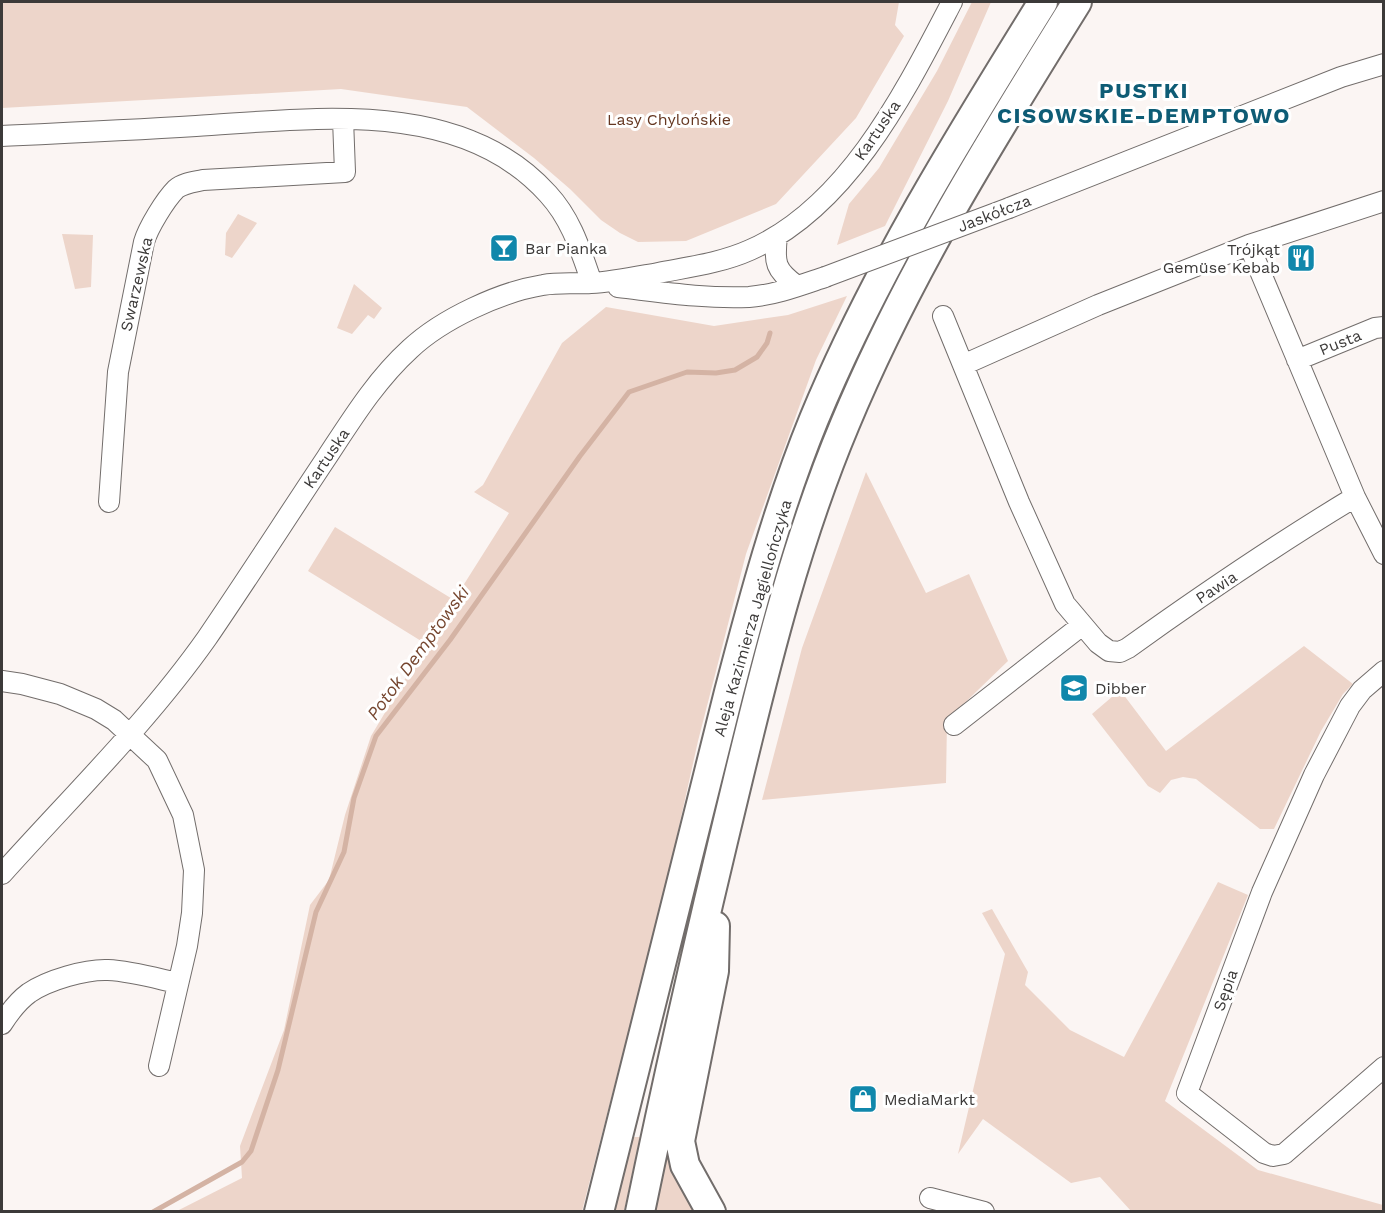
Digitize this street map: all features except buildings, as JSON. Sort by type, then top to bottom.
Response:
[{"type":"highway","name":"Aleja Kazimierza Jagiellończyka","points":[[599,1212],[729,692],[783,503],[814,420],[847,344],[877,284],[919,204],[1043,2]]},
{"type":"highway","name":"Aleja Kazimierza Jagiellończyka","points":[[640,1212],[715,873],[787,588],[815,502],[844,426],[903,296],[947,216],[1077,2]]},
{"type":"highway","points":[[711,1212],[685,1164],[680,1141],[714,971],[715,873]]},
{"type":"street","name":"Kartuska","points":[[2,874],[129,734],[196,653],[370,392],[412,346],[452,320],[517,291],[560,283],[592,283],[708,264],[734,256],[777,236],[815,209],[849,171],[911,77],[952,2]]},
{"type":"street","name":"Jaskółcza","points":[[592,283],[724,297],[750,297],[797,286],[1009,208],[1341,77],[1383,64]]},
{"type":"street","points":[[2,136],[318,118],[382,120],[432,128],[470,141],[511,163],[548,194],[572,228],[592,283]]},
{"type":"street","name":"Swarzewska","points":[[109,502],[118,372],[144,242],[152,222],[177,189],[186,184],[203,180],[345,172],[343,119]]},
{"type":"street","points":[[963,365],[1098,305],[1249,244],[1383,201]]},
{"type":"street","points":[[777,236],[777,267],[780,273],[797,286]]},
{"type":"street","points":[[1249,244],[1355,497],[1383,554]]},
{"type":"street","name":"Pawia","points":[[943,316],[1044,561],[1065,604],[1081,626],[1109,651],[1120,652],[1355,497]]},
{"type":"street","name":"Pusta","points":[[1297,360],[1375,328],[1383,327]]},
{"type":"street","points":[[954,725],[1081,626]]},
{"type":"street","name":"Sępia","points":[[1383,671],[1362,690],[1350,706],[1314,775],[1262,892],[1188,1093],[1256,1147],[1273,1156],[1284,1154],[1383,1067]]},
{"type":"street","points":[[2,681],[60,694],[96,709],[129,734],[157,760],[183,815],[194,870],[192,913],[187,946],[159,1066]]},
{"type":"street","points":[[2,1024],[27,994],[41,986],[87,971],[108,970],[177,982]]},
{"type":"street","points":[[930,1198],[984,1212]]},
{"type":"green space","name":"Lasy Chylońskie","points":[[2,2],[899,2],[895,25],[904,36],[856,118],[776,204],[686,241],[638,242],[601,220],[534,158],[467,107],[341,89],[2,108]]},
{"type":"green space","points":[[972,2],[991,2],[948,101],[885,226],[837,245],[849,204],[879,168],[937,71]]},
{"type":"green space","points":[[238,214],[257,223],[232,258],[225,255],[226,233]]},
{"type":"green space","points":[[62,234],[93,235],[91,287],[75,289]]},
{"type":"green space","points":[[354,284],[382,308],[374,319],[368,315],[352,334],[337,328]]},
{"type":"green space","points":[[847,296],[816,360],[746,554],[698,741],[664,894],[582,1211],[175,1212],[242,1178],[240,1146],[284,1030],[310,905],[329,880],[345,815],[371,736],[426,644],[308,571],[335,527],[454,600],[509,513],[474,492],[483,485],[562,343],[606,307],[714,326],[788,315]]},
{"type":"green space","points":[[866,472],[926,593],[969,574],[1008,661],[947,720],[946,783],[762,800],[802,648]]},
{"type":"green space","points":[[1304,646],[1353,684],[1343,694],[1321,731],[1274,829],[1260,829],[1196,779],[1183,777],[1171,780],[1160,793],[1148,786],[1092,714],[1120,690],[1166,751]]},
{"type":"green space","points":[[1218,882],[1248,895],[1165,1101],[1258,1170],[1383,1205],[1383,1211],[1131,1211],[1100,1177],[1071,1183],[983,1119],[958,1154],[1005,954],[982,913],[992,909],[1028,972],[1025,985],[1070,1030],[1124,1057]]},
{"type":"green space","points":[[633,1137],[640,1137],[624,1211],[614,1212]]},
{"type":"green space","points":[[667,1148],[702,1211],[653,1212]]},
{"type":"waterway","name":"Potok Demptowski","points":[[153,1212],[242,1162],[251,1151],[278,1070],[316,912],[344,852],[354,798],[376,736],[450,640],[580,456],[629,392],[687,372],[716,373],[735,370],[757,357],[767,343],[770,333]]},
{"type":"place","name":"Bar Pianka","points":[[504,248]]},
{"type":"place","name":"Trójkąt Gemüse Kebab","points":[[1301,258]]},
{"type":"place","name":"Dibber","points":[[1074,688]]},
{"type":"place","name":"MediaMarkt","points":[[863,1099]]},
{"type":"district","name":"PUSTKI CISOWSKIE-DEMPTOWO","points":[[1144,102]]}]
